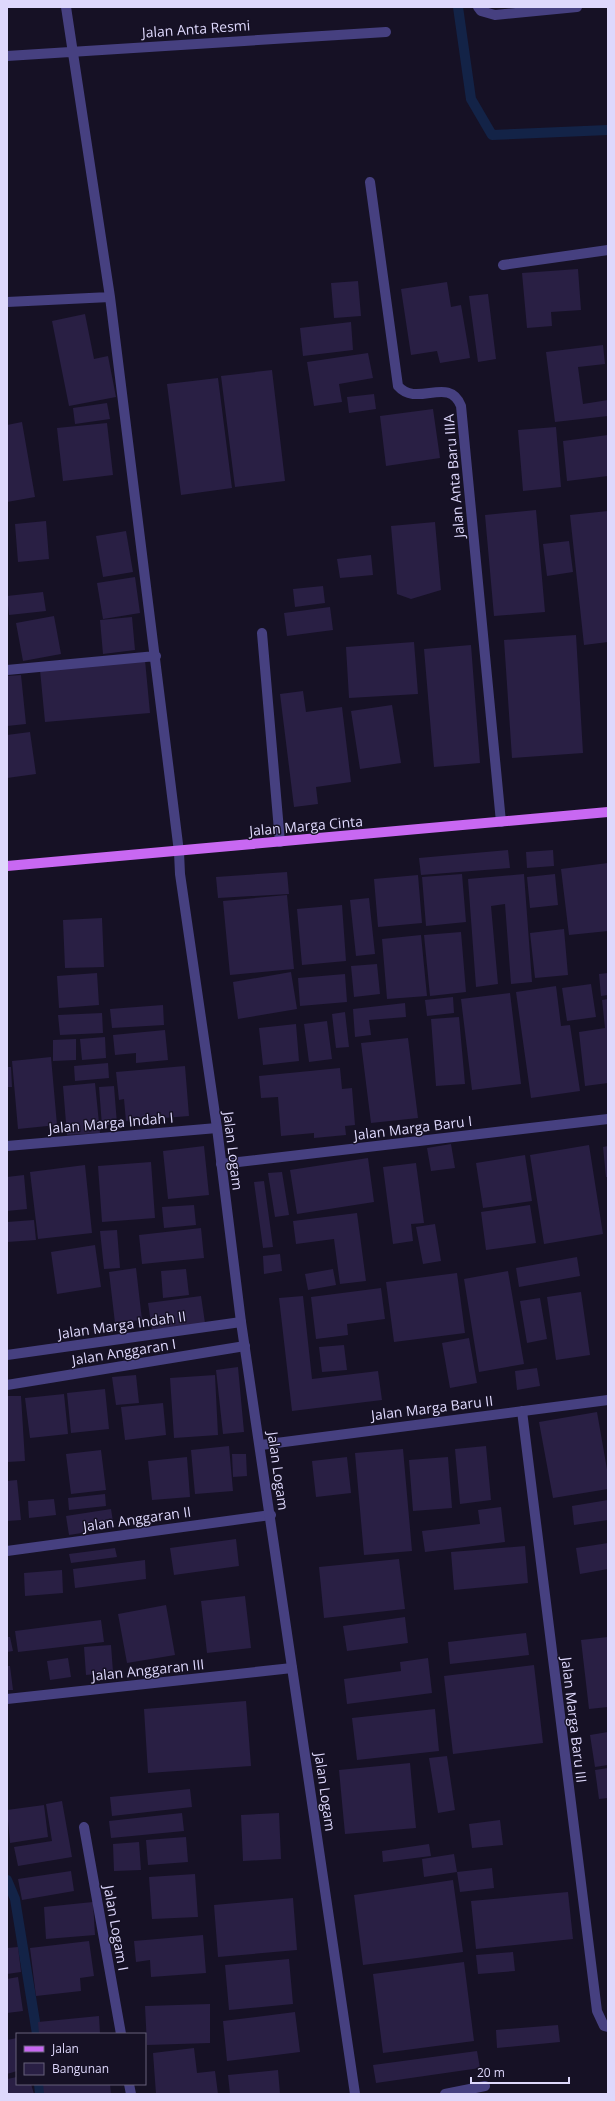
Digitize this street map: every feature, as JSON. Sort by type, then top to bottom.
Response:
[{"type":"main road","name":"Jalan Marga Cinta","points":[[7,866],[608,812]]},
{"type":"street","name":"Jalan Logam","points":[[66,7],[110,297],[156,656],[176,852],[217,1128],[241,1322],[261,1445],[292,1668],[355,2094]]},
{"type":"street","points":[[479,9],[495,15],[577,7]]},
{"type":"street","name":"Jalan Anta Resmi","points":[[7,56],[386,32]]},
{"type":"street","name":"Jalan Anta Baru IIIA","points":[[370,182],[398,386],[409,394],[450,392],[458,397],[462,406],[501,822]]},
{"type":"street","points":[[504,265],[608,250]]},
{"type":"street","points":[[7,302],[110,297]]},
{"type":"street","points":[[262,633],[280,842]]},
{"type":"street","points":[[7,670],[156,656]]},
{"type":"street","name":"Jalan Marga Baru I","points":[[221,1164],[608,1119]]},
{"type":"street","name":"Jalan Marga Indah I","points":[[7,1146],[217,1128]]},
{"type":"street","name":"Jalan Marga Indah II","points":[[7,1355],[241,1322]]},
{"type":"street","name":"Jalan Anggaran I","points":[[7,1385],[245,1346]]},
{"type":"street","name":"Jalan Marga Baru II","points":[[261,1445],[608,1400]]},
{"type":"street","name":"Jalan Marga Baru III","points":[[522,1411],[597,2011],[604,2026],[608,2027]]},
{"type":"street","name":"Jalan Anggaran II","points":[[7,1551],[271,1515]]},
{"type":"street","name":"Jalan Anggaran III","points":[[7,1700],[292,1668]]},
{"type":"street","name":"Jalan Logam I","points":[[84,1827],[120,2033]]},
{"type":"street","points":[[445,2094],[485,2086]]},
{"type":"building","points":[[578,269],[581,310],[551,312],[552,326],[527,328],[522,273]]},
{"type":"building","points":[[358,281],[361,316],[334,318],[331,283]]},
{"type":"building","points":[[447,282],[451,307],[461,305],[470,358],[440,363],[437,351],[411,355],[401,289]]},
{"type":"building","points":[[488,294],[496,359],[478,362],[469,296]]},
{"type":"building","points":[[85,314],[94,359],[108,356],[116,397],[69,406],[52,321]]},
{"type":"building","points":[[351,322],[353,350],[303,356],[300,328]]},
{"type":"building","points":[[603,345],[605,364],[578,367],[583,404],[608,400],[608,416],[555,422],[546,352]]},
{"type":"building","points":[[368,353],[373,378],[339,384],[342,402],[314,406],[307,362]]},
{"type":"building","points":[[272,370],[285,481],[235,487],[221,376]]},
{"type":"building","points":[[218,378],[232,488],[181,495],[167,384]]},
{"type":"building","points":[[374,394],[376,409],[349,413],[347,397]]},
{"type":"building","points":[[107,403],[110,419],[75,424],[73,408]]},
{"type":"building","points":[[433,409],[440,458],[386,466],[380,416]]},
{"type":"building","points":[[22,422],[35,497],[7,502],[7,425]]},
{"type":"building","points":[[107,423],[113,475],[63,481],[57,428]]},
{"type":"building","points":[[556,427],[561,487],[523,491],[518,430]]},
{"type":"building","points":[[608,435],[608,476],[567,481],[563,441]]},
{"type":"building","points":[[536,510],[545,612],[494,616],[485,515]]},
{"type":"building","points":[[608,511],[608,642],[584,645],[570,515]]},
{"type":"building","points":[[46,521],[49,559],[18,562],[15,524]]},
{"type":"building","points":[[435,522],[441,590],[411,599],[397,594],[391,526]]},
{"type":"building","points":[[126,531],[133,572],[103,577],[96,536]]},
{"type":"building","points":[[569,541],[573,572],[547,576],[543,544]]},
{"type":"building","points":[[371,555],[373,575],[340,578],[337,559]]},
{"type":"building","points":[[135,577],[140,613],[103,619],[97,583]]},
{"type":"building","points":[[323,586],[325,603],[295,607],[293,589]]},
{"type":"building","points":[[43,592],[46,611],[9,615],[7,596]]},
{"type":"building","points":[[330,607],[333,630],[287,636],[284,613]]},
{"type":"building","points":[[54,616],[61,654],[23,661],[16,623]]},
{"type":"building","points":[[132,617],[135,650],[103,654],[100,620]]},
{"type":"building","points":[[576,635],[583,753],[512,758],[504,640]]},
{"type":"building","points":[[414,642],[418,694],[349,698],[346,647]]},
{"type":"building","points":[[471,645],[480,763],[434,767],[424,649]]},
{"type":"building","points":[[145,660],[150,713],[45,722],[40,670]]},
{"type":"building","points":[[21,675],[26,724],[7,726],[7,676]]},
{"type":"building","points":[[303,691],[306,712],[342,707],[351,782],[316,787],[318,804],[294,807],[280,694]]},
{"type":"building","points":[[392,705],[401,763],[360,769],[351,711]]},
{"type":"building","points":[[30,732],[36,774],[7,778],[7,735]]},
{"type":"building","points":[[508,850],[510,868],[421,875],[419,858]]},
{"type":"building","points":[[553,850],[554,866],[527,868],[526,852]]},
{"type":"building","points":[[608,863],[608,931],[569,935],[561,869]]},
{"type":"building","points":[[287,872],[289,894],[218,898],[216,877]]},
{"type":"building","points":[[462,874],[466,922],[426,926],[422,877]]},
{"type":"building","points":[[524,874],[532,982],[511,984],[505,904],[491,906],[498,984],[476,987],[468,879]]},
{"type":"building","points":[[555,874],[558,905],[530,908],[527,877]]},
{"type":"building","points":[[418,875],[422,923],[378,927],[374,879]]},
{"type":"building","points":[[287,895],[294,969],[230,975],[223,901]]},
{"type":"building","points":[[369,898],[375,954],[356,956],[350,900]]},
{"type":"building","points":[[342,905],[346,961],[302,965],[297,909]]},
{"type":"building","points":[[102,918],[104,967],[65,968],[63,920]]},
{"type":"building","points":[[564,929],[568,975],[535,978],[530,933]]},
{"type":"building","points":[[461,932],[466,992],[430,996],[424,935]]},
{"type":"building","points":[[421,935],[427,996],[387,999],[382,939]]},
{"type":"building","points":[[377,964],[380,994],[354,997],[351,966]]},
{"type":"building","points":[[291,972],[297,1009],[238,1019],[233,982]]},
{"type":"building","points":[[97,973],[99,1005],[59,1008],[57,976]]},
{"type":"building","points":[[608,973],[608,995],[601,996],[599,974]]},
{"type":"building","points":[[345,974],[347,1002],[300,1006],[298,978]]},
{"type":"building","points":[[591,984],[596,1017],[567,1021],[562,988]]},
{"type":"building","points":[[556,986],[561,1026],[570,1025],[580,1091],[531,1098],[516,992]]},
{"type":"building","points":[[510,993],[521,1084],[472,1090],[461,999]]},
{"type":"building","points":[[453,997],[454,1013],[427,1016],[425,1000]]},
{"type":"building","points":[[608,999],[608,1083],[585,1086],[579,1032],[605,1028],[602,1000]]},
{"type":"building","points":[[405,1003],[406,1017],[369,1020],[371,1035],[355,1037],[353,1009]]},
{"type":"building","points":[[163,1005],[164,1025],[112,1028],[110,1009]]},
{"type":"building","points":[[345,1012],[349,1047],[336,1048],[332,1014]]},
{"type":"building","points":[[102,1013],[103,1033],[60,1035],[58,1015]]},
{"type":"building","points":[[459,1017],[465,1084],[436,1086],[431,1019]]},
{"type":"building","points":[[327,1021],[332,1059],[309,1062],[304,1024]]},
{"type":"building","points":[[296,1024],[299,1061],[263,1065],[259,1028]]},
{"type":"building","points":[[165,1030],[168,1060],[136,1063],[136,1053],[115,1055],[113,1035]]},
{"type":"building","points":[[105,1037],[106,1058],[82,1060],[80,1039]]},
{"type":"building","points":[[408,1038],[418,1118],[371,1123],[361,1043]]},
{"type":"building","points":[[76,1039],[76,1060],[53,1061],[53,1040]]},
{"type":"building","points":[[51,1057],[57,1125],[18,1129],[12,1061]]},
{"type":"building","points":[[108,1063],[109,1078],[75,1081],[74,1066]]},
{"type":"building","points":[[185,1066],[189,1116],[126,1121],[124,1099],[119,1100],[116,1072]]},
{"type":"building","points":[[7,1067],[11,1067],[12,1087],[7,1087]]},
{"type":"building","points":[[340,1068],[342,1089],[352,1088],[355,1125],[345,1126],[346,1135],[314,1138],[314,1133],[281,1136],[278,1097],[261,1098],[259,1076]]},
{"type":"building","points":[[95,1083],[100,1133],[67,1135],[63,1086]]},
{"type":"building","points":[[114,1086],[117,1124],[102,1126],[99,1087]]},
{"type":"building","points":[[451,1144],[455,1168],[431,1171],[427,1148]]},
{"type":"building","points":[[589,1145],[603,1234],[544,1244],[530,1155]]},
{"type":"building","points":[[204,1146],[209,1195],[168,1199],[163,1151]]},
{"type":"building","points":[[608,1146],[608,1177],[606,1177],[603,1147]]},
{"type":"building","points":[[525,1155],[532,1201],[483,1208],[476,1163]]},
{"type":"building","points":[[368,1158],[374,1202],[297,1214],[290,1170]]},
{"type":"building","points":[[151,1162],[155,1218],[102,1222],[98,1166]]},
{"type":"building","points":[[416,1163],[424,1223],[411,1224],[413,1241],[393,1244],[383,1167]]},
{"type":"building","points":[[85,1165],[92,1233],[38,1239],[30,1172]]},
{"type":"building","points":[[282,1172],[289,1215],[275,1217],[268,1173]]},
{"type":"building","points":[[24,1175],[27,1209],[7,1211],[7,1177]]},
{"type":"building","points":[[264,1181],[273,1247],[263,1248],[254,1182]]},
{"type":"building","points":[[194,1205],[196,1225],[164,1228],[162,1207]]},
{"type":"building","points":[[530,1205],[536,1243],[486,1250],[481,1212]]},
{"type":"building","points":[[357,1213],[366,1281],[340,1284],[334,1239],[296,1244],[293,1221]]},
{"type":"building","points":[[34,1220],[36,1240],[7,1242],[7,1222]]},
{"type":"building","points":[[435,1224],[441,1261],[423,1264],[416,1227]]},
{"type":"building","points":[[201,1228],[204,1258],[142,1264],[139,1235]]},
{"type":"building","points":[[117,1230],[120,1268],[104,1269],[100,1231]]},
{"type":"building","points":[[95,1245],[101,1287],[57,1294],[51,1252]]},
{"type":"building","points":[[280,1254],[282,1271],[264,1274],[263,1256]]},
{"type":"building","points":[[577,1257],[580,1276],[519,1287],[516,1268]]},
{"type":"building","points":[[136,1268],[142,1320],[115,1323],[109,1272]]},
{"type":"building","points":[[186,1269],[189,1295],[163,1298],[161,1271]]},
{"type":"building","points":[[333,1269],[336,1285],[308,1290],[305,1274]]},
{"type":"building","points":[[508,1271],[524,1364],[479,1372],[464,1279]]},
{"type":"building","points":[[457,1273],[465,1333],[394,1342],[386,1282]]},
{"type":"building","points":[[381,1288],[385,1319],[347,1324],[348,1335],[316,1339],[311,1297]]},
{"type":"building","points":[[581,1292],[590,1355],[556,1360],[547,1297]]},
{"type":"building","points":[[201,1296],[205,1323],[152,1330],[148,1303]]},
{"type":"building","points":[[303,1296],[312,1379],[378,1371],[382,1400],[292,1411],[279,1298]]},
{"type":"building","points":[[540,1298],[547,1339],[527,1343],[520,1301]]},
{"type":"building","points":[[469,1338],[477,1383],[450,1388],[442,1343]]},
{"type":"building","points":[[344,1345],[347,1370],[322,1372],[319,1347]]},
{"type":"building","points":[[238,1367],[244,1432],[223,1434],[216,1370]]},
{"type":"building","points":[[537,1368],[540,1386],[517,1390],[515,1371]]},
{"type":"building","points":[[136,1375],[139,1403],[116,1405],[112,1377]]},
{"type":"building","points":[[215,1375],[218,1435],[174,1438],[170,1378]]},
{"type":"building","points":[[105,1389],[109,1429],[71,1433],[67,1393]]},
{"type":"building","points":[[64,1394],[68,1434],[30,1438],[25,1398]]},
{"type":"building","points":[[7,1396],[21,1396],[25,1461],[7,1462]]},
{"type":"building","points":[[163,1403],[166,1435],[125,1440],[121,1407]]},
{"type":"building","points":[[597,1412],[608,1475],[608,1489],[553,1498],[539,1422]]},
{"type":"building","points":[[229,1446],[233,1491],[195,1494],[191,1450]]},
{"type":"building","points":[[486,1446],[491,1500],[460,1504],[455,1449]]},
{"type":"building","points":[[403,1449],[412,1551],[364,1555],[355,1453]]},
{"type":"building","points":[[101,1450],[106,1490],[71,1494],[66,1454]]},
{"type":"building","points":[[232,1454],[246,1454],[247,1476],[233,1477]]},
{"type":"building","points":[[187,1457],[190,1497],[152,1500],[148,1461]]},
{"type":"building","points":[[347,1457],[351,1493],[316,1497],[312,1461]]},
{"type":"building","points":[[448,1457],[452,1508],[413,1511],[409,1460]]},
{"type":"building","points":[[17,1480],[21,1520],[7,1521],[7,1481]]},
{"type":"building","points":[[105,1494],[106,1506],[69,1510],[68,1498]]},
{"type":"building","points":[[54,1499],[56,1515],[29,1518],[28,1501]]},
{"type":"building","points":[[608,1500],[608,1520],[574,1525],[572,1506]]},
{"type":"building","points":[[501,1507],[505,1542],[425,1552],[422,1531],[480,1524],[478,1510]]},
{"type":"building","points":[[111,1509],[114,1528],[69,1535],[66,1516]]},
{"type":"building","points":[[236,1539],[239,1566],[174,1575],[170,1548]]},
{"type":"building","points":[[608,1543],[608,1569],[580,1574],[576,1548]]},
{"type":"building","points":[[525,1546],[528,1583],[454,1590],[451,1552]]},
{"type":"building","points":[[115,1548],[117,1557],[71,1563],[69,1554]]},
{"type":"building","points":[[399,1559],[405,1609],[324,1618],[319,1567]]},
{"type":"building","points":[[145,1560],[146,1579],[75,1588],[73,1569]]},
{"type":"building","points":[[62,1570],[63,1593],[25,1596],[24,1573]]},
{"type":"building","points":[[245,1596],[251,1648],[207,1653],[201,1601]]},
{"type":"building","points":[[166,1605],[175,1655],[127,1663],[118,1614]]},
{"type":"building","points":[[405,1617],[408,1643],[347,1651],[343,1626]]},
{"type":"building","points":[[101,1620],[104,1642],[18,1652],[15,1631]]},
{"type":"building","points":[[526,1633],[529,1655],[450,1664],[448,1642]]},
{"type":"building","points":[[7,1637],[10,1637],[13,1651],[7,1652]]},
{"type":"building","points":[[608,1637],[608,1707],[589,1709],[581,1640]]},
{"type":"building","points":[[111,1645],[113,1672],[86,1675],[84,1647]]},
{"type":"building","points":[[68,1658],[71,1677],[50,1680],[47,1661]]},
{"type":"building","points":[[428,1658],[432,1693],[347,1704],[344,1679],[401,1671],[400,1662]]},
{"type":"building","points":[[534,1665],[543,1743],[453,1754],[444,1676]]},
{"type":"building","points":[[7,1666],[10,1666],[13,1690],[7,1690]]},
{"type":"building","points":[[246,1701],[251,1766],[148,1773],[144,1709]]},
{"type":"building","points":[[435,1709],[439,1751],[357,1760],[352,1718]]},
{"type":"building","points":[[608,1732],[608,1765],[595,1767],[590,1735]]},
{"type":"building","points":[[447,1756],[455,1810],[438,1813],[429,1758]]},
{"type":"building","points":[[410,1763],[416,1828],[345,1834],[339,1770]]},
{"type":"building","points":[[608,1768],[608,1798],[599,1799],[595,1770]]},
{"type":"building","points":[[190,1789],[192,1807],[112,1816],[110,1797]]},
{"type":"building","points":[[62,1801],[72,1857],[18,1866],[14,1847],[52,1841],[46,1804]]},
{"type":"building","points":[[44,1805],[48,1837],[10,1843],[7,1810]]},
{"type":"building","points":[[182,1813],[184,1831],[111,1838],[109,1821]]},
{"type":"building","points":[[279,1813],[281,1859],[243,1861],[241,1815]]},
{"type":"building","points":[[500,1820],[503,1845],[472,1848],[469,1824]]},
{"type":"building","points":[[186,1837],[188,1862],[148,1865],[146,1840]]},
{"type":"building","points":[[139,1842],[141,1870],[114,1871],[113,1844]]},
{"type":"building","points":[[429,1844],[431,1856],[383,1862],[382,1851]]},
{"type":"building","points":[[454,1854],[457,1872],[424,1877],[422,1859]]},
{"type":"building","points":[[492,1868],[494,1888],[460,1892],[457,1872]]},
{"type":"building","points":[[71,1871],[74,1891],[22,1900],[18,1879]]},
{"type":"building","points":[[195,1874],[198,1917],[152,1919],[149,1877]]},
{"type":"building","points":[[453,1880],[463,1952],[363,1965],[354,1895]]},
{"type":"building","points":[[568,1892],[573,1939],[476,1949],[471,1901]]},
{"type":"building","points":[[293,1898],[297,1950],[218,1957],[214,1905]]},
{"type":"building","points":[[93,1902],[95,1935],[46,1939],[44,1907]]},
{"type":"building","points":[[203,1935],[206,1973],[151,1977],[150,1960],[136,1962],[134,1941]]},
{"type":"building","points":[[89,1941],[94,1976],[80,1978],[81,1991],[36,1996],[30,1948]]},
{"type":"building","points":[[18,1947],[21,1972],[7,1974],[7,1948]]},
{"type":"building","points":[[513,1952],[515,1971],[478,1974],[476,1955]]},
{"type":"building","points":[[289,1959],[293,2004],[229,2010],[225,1965]]},
{"type":"building","points":[[464,1962],[474,2041],[383,2053],[373,1974]]},
{"type":"building","points":[[18,1977],[23,2011],[7,2013],[7,1979]]},
{"type":"building","points":[[210,2004],[210,2043],[147,2045],[145,2006]]},
{"type":"building","points":[[295,2012],[300,2052],[227,2061],[223,2021]]},
{"type":"building","points":[[99,2016],[100,2033],[39,2033],[38,2022]]},
{"type":"building","points":[[558,2025],[560,2042],[497,2048],[496,2030]]},
{"type":"building","points":[[16,2038],[16,2071],[7,2074],[7,2040]]},
{"type":"building","points":[[194,2048],[197,2073],[215,2071],[218,2094],[156,2094],[153,2053]]},
{"type":"building","points":[[477,2051],[480,2068],[376,2083],[373,2065]]},
{"type":"building","points":[[278,2070],[280,2094],[230,2094],[228,2075]]},
{"type":"building","points":[[16,2077],[16,2085],[31,2085],[34,2094],[7,2094],[7,2079]]},
{"type":"building","points":[[43,2085],[110,2085],[111,2094],[44,2094]]},
{"type":"waterway","points":[[458,7],[471,99],[492,135],[608,130]]},
{"type":"waterway","points":[[7,1880],[15,1899],[37,2033]]},
{"type":"waterway","points":[[39,2085],[40,2094]]}]
